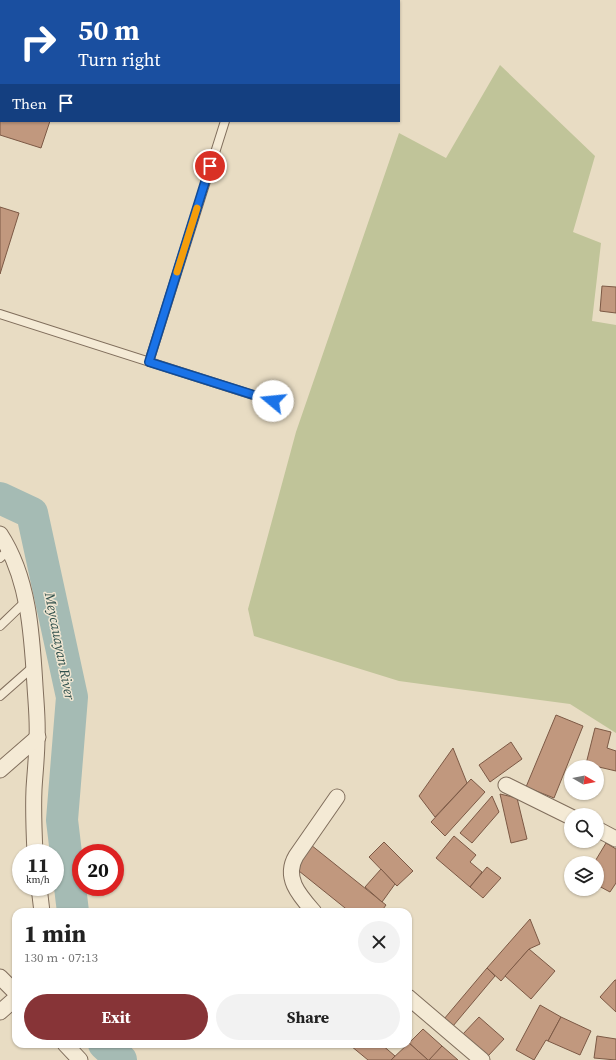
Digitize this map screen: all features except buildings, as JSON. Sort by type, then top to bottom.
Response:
[{"type":"street","points":[[0,534],[5,553],[19,576],[26,602],[34,666],[38,737],[34,790],[34,844]]},
{"type":"street","points":[[0,770],[38,737]]},
{"type":"street","points":[[506,785],[564,814]]},
{"type":"street","points":[[311,908],[292,881],[292,862],[336,797]]},
{"type":"street","points":[[604,833],[616,839]]},
{"type":"street","points":[[40,896],[42,908]]},
{"type":"street","points":[[0,977],[12,990]]},
{"type":"street","points":[[412,1000],[482,1060]]},
{"type":"street","points":[[0,1012],[12,1002]]},
{"type":"street","points":[[69,1048],[80,1060]]},
{"type":"lane","points":[[149,362],[225,122]]},
{"type":"lane","points":[[0,314],[278,403]]},
{"type":"lane","points":[[0,626],[26,602]]},
{"type":"lane","points":[[0,696],[34,666]]},
{"type":"green space","points":[[500,65],[595,156],[573,232],[601,243],[592,321],[616,325],[616,733],[570,704],[399,681],[254,636],[248,609],[296,432],[399,133],[446,158]]},
{"type":"waterway","name":"Meycauayan River","points":[[0,498],[32,513],[72,697],[62,820],[73,908]]},
{"type":"waterway","name":"Meycauayan River","points":[[108,1048],[121,1060]]},
{"type":"slow traffic","points":[[177,272],[197,208]]},
{"type":"route","points":[[210,166],[149,362],[273,401]]}]
